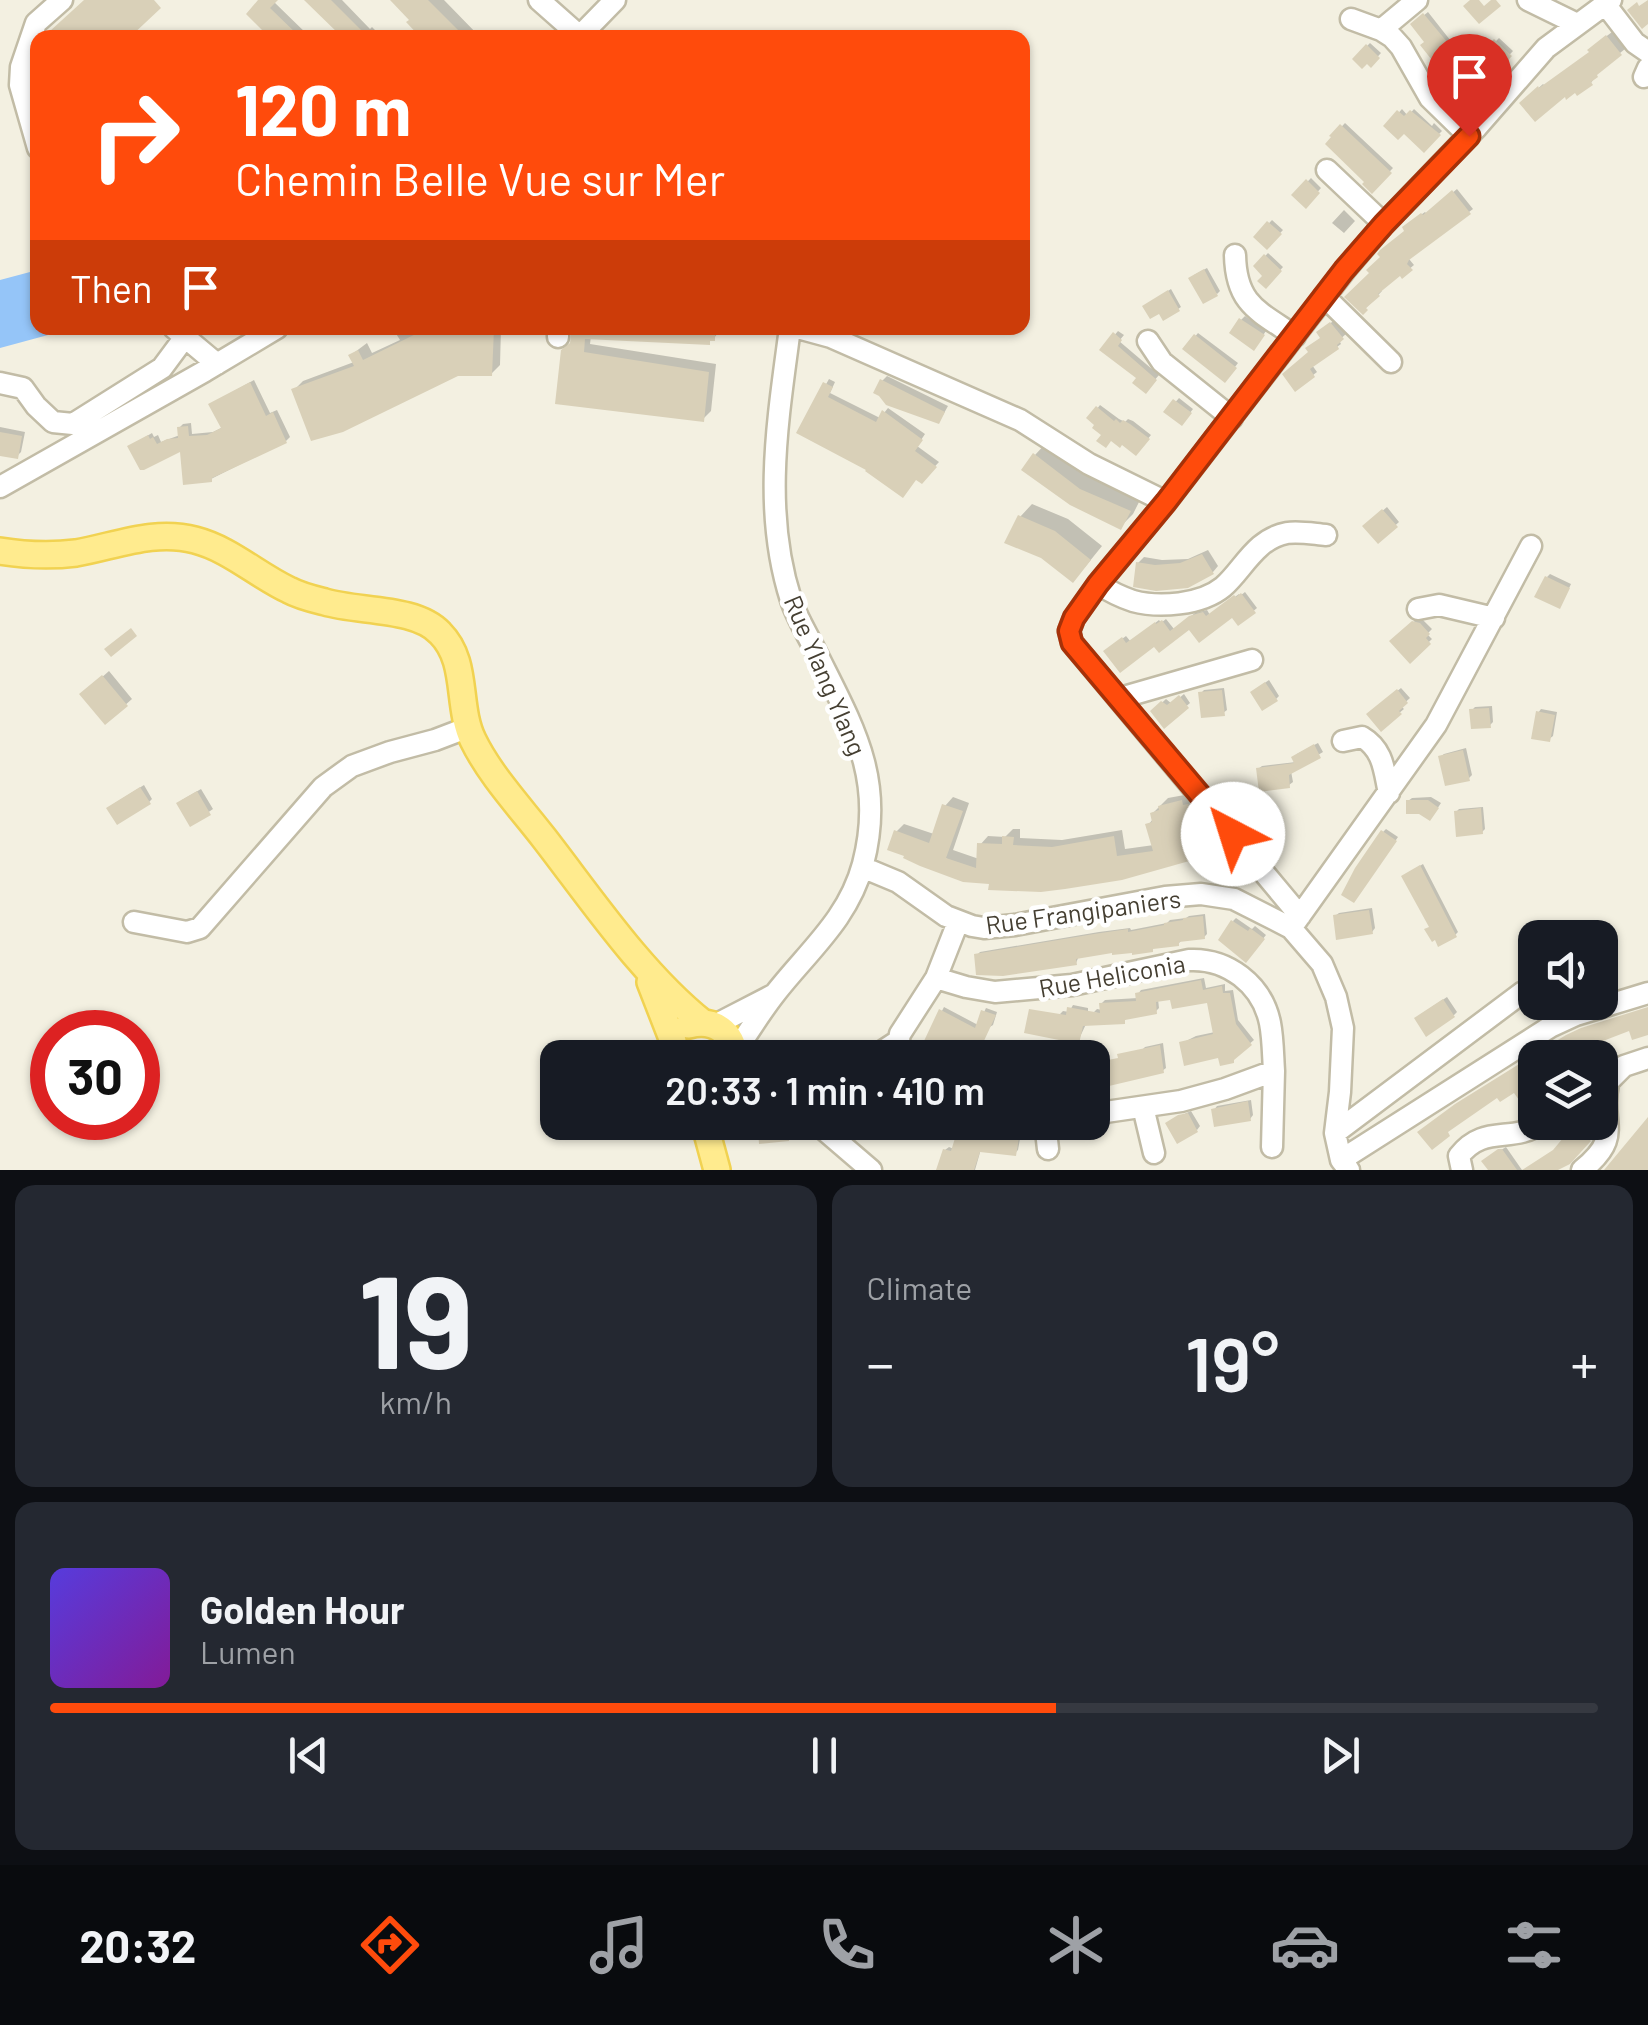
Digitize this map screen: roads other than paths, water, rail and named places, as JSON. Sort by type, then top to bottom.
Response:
[{"type":"main road","points":[[0,550],[46,555],[74,553],[154,536],[178,537],[218,549],[310,598],[408,616],[438,630],[458,660],[468,727],[495,775],[624,940],[680,1004],[730,1040]]},
{"type":"main road","points":[[624,940],[651,983],[669,1040]]},
{"type":"main road","points":[[677,1040],[685,1027],[708,1024]]},
{"type":"street","points":[[33,30],[62,0]]},
{"type":"street","points":[[539,0],[572,30]]},
{"type":"street","points":[[587,30],[615,0]]},
{"type":"street","points":[[1380,30],[1417,0]]},
{"type":"street","points":[[1528,0],[1577,24]]},
{"type":"street","points":[[1531,546],[1436,725],[1296,922],[1072,643],[1069,631],[1098,584],[1324,296],[1384,224],[1546,48],[1608,2],[1634,44],[1648,52],[1646,69]]},
{"type":"street","points":[[1351,19],[1392,37],[1430,98],[1469,136]]},
{"type":"street","points":[[30,40],[20,67],[20,85],[30,120]]},
{"type":"street","points":[[1327,170],[1384,224]]},
{"type":"street","points":[[1236,255],[1243,296],[1295,336]]},
{"type":"street","points":[[1324,296],[1391,362]]},
{"type":"street","points":[[0,382],[23,388],[53,422],[72,424],[162,368],[178,335]]},
{"type":"street","points":[[183,335],[217,364]]},
{"type":"street","points":[[0,487],[266,335]]},
{"type":"street","name":"Rue Ylang Ylang","points":[[775,994],[844,911],[862,867],[872,817],[868,778],[856,732],[792,602],[778,544],[773,489],[775,444],[789,335]]},
{"type":"street","points":[[821,335],[1003,412],[1089,464],[1166,502]]},
{"type":"street","points":[[1148,341],[1162,362],[1232,418]]},
{"type":"street","points":[[1098,584],[1134,602],[1164,604],[1195,599],[1224,586],[1247,558],[1274,538],[1288,533],[1326,535]]},
{"type":"street","points":[[1418,610],[1440,605],[1494,618]]},
{"type":"street","points":[[1120,698],[1252,660]]},
{"type":"street","points":[[134,922],[187,932],[200,928],[323,787],[352,766],[468,727]]},
{"type":"street","points":[[1343,741],[1362,738],[1374,746],[1381,757],[1389,793]]},
{"type":"street","name":"Rue Frangipaniers","points":[[862,867],[898,882],[958,922],[984,928],[1201,894],[1234,898],[1296,922],[1336,996],[1342,1028],[1334,1133],[1345,1165]]},
{"type":"street","points":[[902,1040],[900,1034],[936,978],[958,922]]},
{"type":"street","name":"Rue Heliconia","points":[[936,978],[996,992],[1072,985],[1189,960],[1222,964],[1254,989],[1270,1024],[1274,1071],[1272,1148]]},
{"type":"street","points":[[708,1024],[775,994]]},
{"type":"street","points":[[746,1040],[775,994]]},
{"type":"street","points":[[1345,1165],[1560,1021],[1648,994]]},
{"type":"street","points":[[1334,1133],[1518,996]]},
{"type":"street","points":[[1618,1072],[1624,1066],[1648,1058]]},
{"type":"street","points":[[1110,1112],[1182,1101],[1274,1071]]},
{"type":"street","points":[[1143,1107],[1154,1152]]},
{"type":"street","points":[[1462,1170],[1458,1156],[1473,1142],[1486,1136],[1518,1133]]},
{"type":"street","points":[[836,1140],[870,1170]]},
{"type":"street","points":[[1047,1140],[1048,1149]]},
{"type":"street","points":[[1582,1170],[1606,1140]]},
{"type":"water","points":[[30,272],[30,335],[48,335],[0,348],[0,280]]}]
